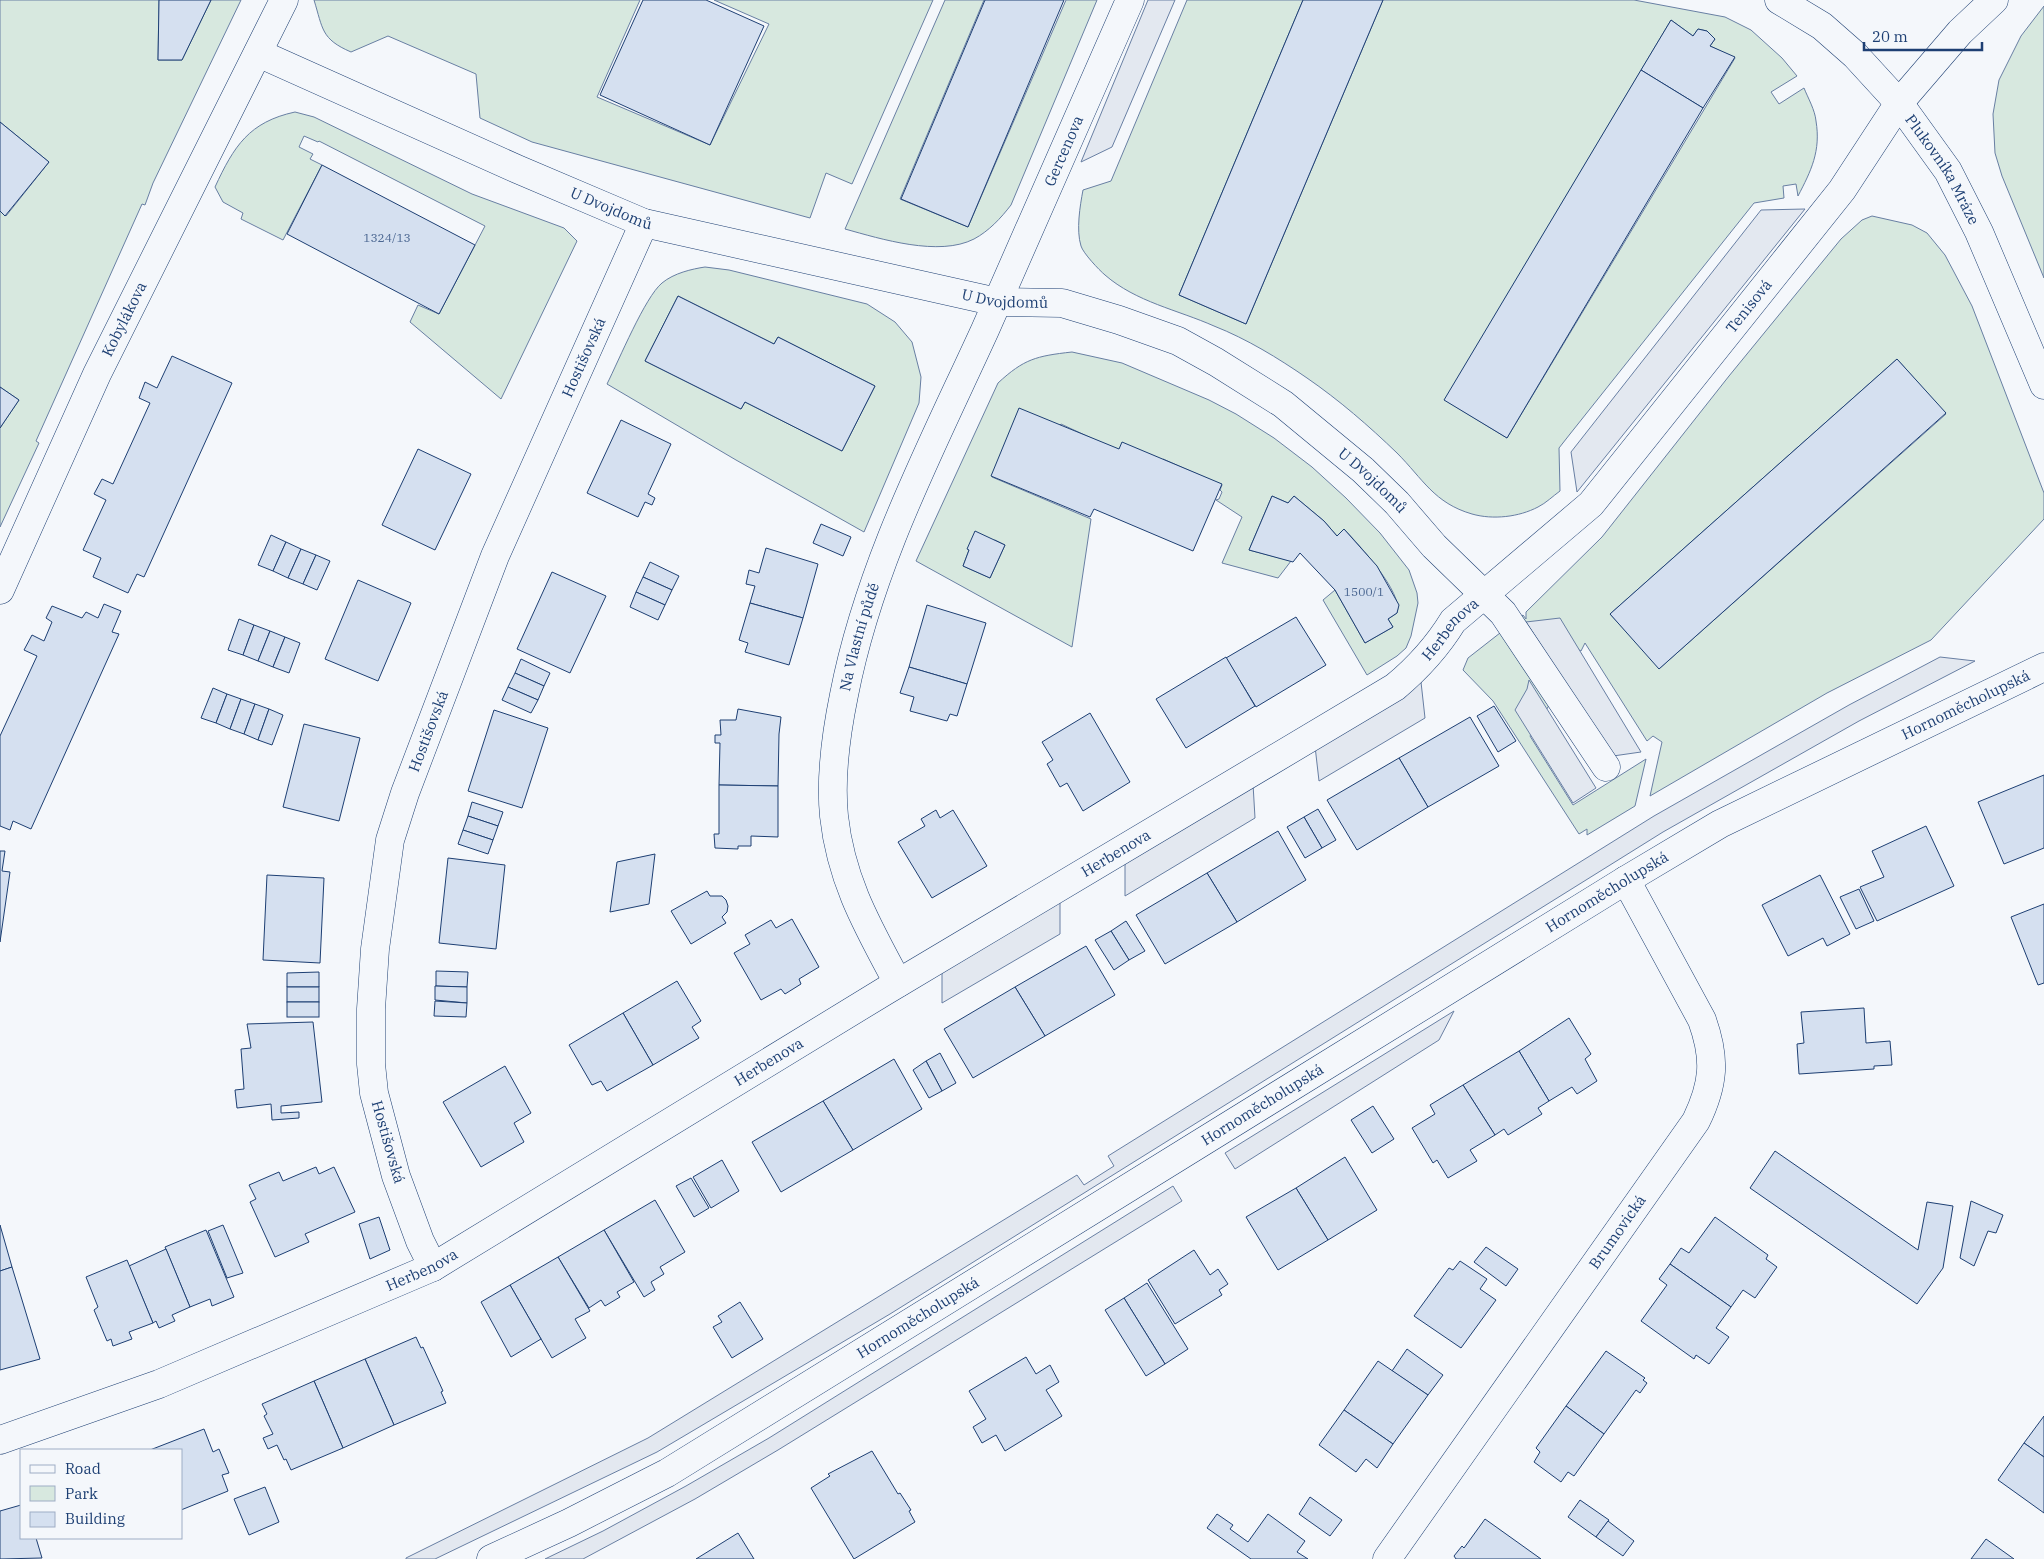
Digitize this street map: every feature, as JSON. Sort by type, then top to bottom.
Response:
[{"type":"street","name":"Kobylákova","points":[[0,590],[96,374],[284,0]]},
{"type":"street","name":"Gercenova","points":[[997,302],[1130,0]]},
{"type":"street","name":"Plukovníka Mráze","points":[[1779,0],[1822,26],[1849,49],[1899,103],[1948,171],[1980,232],[2044,385]]},
{"type":"street","name":"Tenisová","points":[[1485,594],[1591,504],[1842,190],[1899,103],[1960,32],[1994,0]]},
{"type":"street","name":"U Dvojdomů","points":[[258,53],[517,170],[644,223],[997,302],[1062,303],[1120,320],[1178,342],[1216,362],[1283,404],[1363,470],[1397,503],[1434,546],[1485,594],[1503,613],[1606,767]]},
{"type":"street","name":"Hostišovská","points":[[432,1267],[420,1241],[396,1176],[374,1093],[371,1064],[371,1009],[375,949],[390,840],[404,793],[495,556],[644,223]]},
{"type":"street","name":"Na Vlastní půdě","points":[[898,983],[856,903],[848,883],[843,862],[834,816],[836,740],[840,712],[857,634],[890,541],[997,302]]},
{"type":"street","name":"Herbenova","points":[[0,1440],[159,1384],[432,1267],[898,983],[1395,687],[1419,667],[1439,644],[1453,621],[1485,594]]},
{"type":"street","name":"Hornoměcholupská","points":[[490,1559],[569,1523],[675,1468],[1626,880],[1720,824],[2044,667]]},
{"type":"street","name":"Brumovická","points":[[1387,1559],[1691,1129],[1707,1098],[1712,1074],[1707,1033],[1702,1020],[1626,880]]},
{"type":"green space","points":[[0,0],[159,0],[158,60],[182,60],[211,0],[241,0],[153,183],[145,205],[142,204],[36,441],[39,443],[0,527],[0,428],[19,400],[0,387],[0,211],[6,216],[49,162],[0,122]]},
{"type":"green space","points":[[314,0],[640,0],[597,97],[710,145],[769,24],[714,0],[933,0],[852,184],[826,173],[810,218],[532,142],[480,118],[476,74],[388,36],[351,52],[328,37],[322,26]]},
{"type":"green space","points":[[945,0],[984,0],[900,199],[968,227],[1066,0],[1097,0],[1011,205],[994,224],[974,239],[960,244],[944,246],[927,246],[892,241],[845,229]]},
{"type":"green space","points":[[1187,0],[1303,0],[1179,295],[1246,324],[1383,0],[1634,0],[1725,17],[1751,30],[1782,58],[1797,76],[1771,92],[1779,104],[1804,88],[1814,113],[1817,132],[1814,160],[1798,196],[1796,184],[1783,186],[1784,198],[1754,203],[1559,448],[1560,491],[1531,510],[1497,517],[1472,514],[1438,497],[1397,453],[1365,423],[1331,395],[1262,349],[1226,331],[1144,299],[1105,275],[1082,249],[1079,218],[1083,190],[1111,181]],"holes":[[[1671,20],[1693,36],[1698,29],[1707,31],[1715,39],[1710,46],[1735,58],[1507,438],[1445,400]]]},
{"type":"green space","points":[[2044,6],[2044,278],[2002,176],[1995,153],[1993,114],[1999,80],[2021,36]]},
{"type":"green space","points":[[295,112],[314,117],[472,194],[564,228],[577,241],[501,399],[410,322],[418,305],[439,314],[485,226],[319,141],[304,136],[299,147],[313,154],[310,159],[322,165],[283,240],[241,219],[243,213],[223,202],[215,187],[229,159],[245,138],[254,129],[266,122]]},
{"type":"green space","points":[[1872,216],[1912,225],[1927,233],[1945,255],[1972,306],[2044,493],[2044,519],[1931,640],[1827,693],[1650,796],[1662,742],[1653,736],[1647,741],[1585,643],[1581,651],[1564,642],[1566,678],[1530,736],[1573,805],[1646,759],[1635,806],[1587,835],[1587,829],[1579,834],[1493,701],[1463,670],[1468,658],[1523,615],[1526,619],[1526,612],[1602,537],[1729,376],[1841,239],[1862,220]],"holes":[[[1897,359],[1946,414],[1660,668],[1610,614]]]},
{"type":"green space","points":[[705,267],[729,270],[867,304],[895,322],[912,342],[921,377],[919,403],[864,532],[607,384],[640,315],[655,290],[672,277],[683,272]],"holes":[[[678,296],[774,344],[778,337],[875,386],[842,451],[745,402],[741,409],[645,361]]]},
{"type":"green space","points":[[1072,352],[1122,363],[1209,400],[1236,414],[1274,438],[1312,467],[1380,533],[1409,570],[1417,593],[1418,603],[1411,636],[1406,648],[1367,675],[1323,600],[1335,590],[1365,643],[1393,627],[1388,619],[1397,613],[1394,594],[1379,569],[1345,530],[1337,536],[1324,521],[1294,496],[1288,503],[1272,496],[1249,550],[1291,561],[1278,578],[1222,563],[1242,517],[1216,500],[1219,499],[1222,492],[1220,490],[1222,485],[1163,459],[1122,444],[1119,451],[1061,424],[1059,426],[1019,410],[992,477],[1091,519],[1072,647],[916,561],[998,383],[1015,369],[1031,360]],"holes":[[[995,540],[1005,545],[990,578],[963,566],[968,549]]]},
{"type":"shaded area","points":[[1148,0],[1175,0],[1112,147],[1081,162]]},
{"type":"shaded area","points":[[1805,209],[1577,492],[1571,452],[1761,210]]},
{"type":"shaded area","points":[[1560,618],[1641,752],[1613,756],[1526,622]]},
{"type":"shaded area","points":[[1940,657],[1975,661],[1859,721],[1663,832],[890,1314],[657,1452],[435,1559],[406,1559],[648,1438],[1077,1175],[1084,1185],[1114,1166],[1108,1156],[1654,816],[1849,705]]},
{"type":"shaded area","points":[[1529,680],[1596,788],[1573,803],[1515,710],[1527,689]]},
{"type":"shaded area","points":[[1421,682],[1425,718],[1319,781],[1315,746]]},
{"type":"shaded area","points":[[1253,784],[1255,818],[1125,896],[1125,861]]},
{"type":"shaded area","points":[[1060,899],[1060,934],[942,1003],[942,970]]},
{"type":"shaded area","points":[[1454,1011],[1439,1040],[1235,1169],[1225,1153]]},
{"type":"shaded area","points":[[1173,1186],[1182,1201],[778,1450],[695,1499],[583,1559],[545,1559],[603,1531],[769,1438]]},
{"type":"building","points":[[159,0],[211,0],[182,60],[158,60]]},
{"type":"building","points":[[643,0],[706,0],[764,26],[710,145],[600,95]]},
{"type":"building","points":[[985,0],[1064,0],[968,227],[901,199]]},
{"type":"building","points":[[1303,0],[1383,0],[1246,324],[1179,295]]},
{"type":"building","points":[[1671,20],[1693,36],[1698,29],[1707,31],[1715,39],[1710,46],[1735,57],[1703,108],[1641,70]]},
{"type":"building","points":[[1641,70],[1703,108],[1507,438],[1444,400]]},
{"type":"building","points":[[0,122],[49,162],[5,216],[0,211]]},
{"type":"building","points":[[322,165],[475,245],[439,314],[287,234]]},
{"type":"building","points":[[678,296],[774,344],[778,337],[875,386],[842,451],[745,402],[741,409],[645,361]]},
{"type":"building","points":[[172,356],[232,383],[144,577],[137,574],[128,593],[93,577],[101,558],[83,550],[106,500],[94,494],[102,479],[113,484],[150,403],[139,398],[145,382],[157,388]]},
{"type":"building","points":[[1897,359],[1946,413],[1659,669],[1610,614]]},
{"type":"building","points":[[0,387],[19,400],[0,428]]},
{"type":"building","points":[[1019,408],[1119,449],[1122,442],[1222,484],[1193,551],[1094,509],[1090,517],[991,476]]},
{"type":"building","points":[[621,420],[671,444],[648,494],[655,498],[652,505],[645,502],[638,517],[587,493]]},
{"type":"building","points":[[418,449],[471,474],[435,550],[382,525]]},
{"type":"building","points":[[1272,496],[1288,503],[1294,496],[1324,521],[1337,536],[1344,529],[1377,566],[1399,605],[1397,613],[1388,619],[1393,627],[1365,643],[1335,590],[1300,553],[1293,562],[1249,550]]},
{"type":"building","points":[[821,524],[851,537],[843,556],[813,543]]},
{"type":"building","points":[[975,531],[1005,545],[990,578],[963,566],[969,550],[967,549]]},
{"type":"building","points":[[271,535],[286,542],[273,571],[258,565]]},
{"type":"building","points":[[286,542],[301,549],[288,578],[273,571]]},
{"type":"building","points":[[766,548],[818,564],[803,618],[750,603],[755,586],[746,584],[749,570],[759,573]]},
{"type":"building","points":[[301,549],[316,555],[303,584],[288,578]]},
{"type":"building","points":[[316,555],[330,561],[317,590],[303,584]]},
{"type":"building","points":[[650,562],[679,576],[672,590],[643,577]]},
{"type":"building","points":[[552,572],[606,596],[570,673],[517,649]]},
{"type":"building","points":[[643,577],[672,590],[665,605],[636,592]]},
{"type":"building","points":[[358,580],[411,603],[378,681],[325,659]]},
{"type":"building","points":[[636,592],[665,605],[658,620],[630,607]]},
{"type":"building","points":[[750,603],[803,618],[789,665],[745,652],[748,643],[739,640]]},
{"type":"building","points":[[104,604],[121,611],[112,632],[119,634],[31,829],[13,821],[10,830],[0,826],[0,736],[37,656],[24,650],[32,635],[44,641],[52,622],[46,618],[52,606],[82,618],[86,612],[98,618]]},
{"type":"building","points":[[927,605],[986,623],[967,684],[909,667]]},
{"type":"building","points":[[1296,617],[1326,665],[1256,707],[1226,658]]},
{"type":"building","points":[[239,619],[254,625],[243,655],[228,650]]},
{"type":"building","points":[[254,625],[270,631],[258,661],[243,655]]},
{"type":"building","points":[[270,631],[285,637],[273,667],[258,661]]},
{"type":"building","points":[[285,637],[300,643],[289,673],[273,667]]},
{"type":"building","points":[[1226,657],[1255,706],[1186,748],[1156,699]]},
{"type":"building","points":[[521,659],[550,673],[544,686],[515,673]]},
{"type":"building","points":[[909,667],[967,684],[957,716],[950,714],[947,721],[910,711],[914,697],[900,693]]},
{"type":"building","points":[[515,673],[544,686],[538,700],[508,687]]},
{"type":"building","points":[[508,687],[538,700],[531,713],[502,700]]},
{"type":"building","points":[[213,688],[227,694],[216,723],[201,718]]},
{"type":"building","points":[[227,694],[241,699],[230,729],[216,723]]},
{"type":"building","points":[[241,699],[255,704],[244,734],[230,729]]},
{"type":"building","points":[[255,704],[269,709],[258,740],[244,734]]},
{"type":"building","points":[[1494,706],[1516,741],[1498,752],[1477,716]]},
{"type":"building","points":[[269,709],[283,715],[272,745],[258,740]]},
{"type":"building","points":[[738,709],[781,717],[778,786],[719,785],[720,743],[715,743],[715,735],[721,735],[720,720],[736,720]]},
{"type":"building","points":[[494,710],[548,728],[522,808],[468,791]]},
{"type":"building","points":[[1090,713],[1130,782],[1083,811],[1067,783],[1060,787],[1047,764],[1053,760],[1042,742]]},
{"type":"building","points":[[1470,717],[1499,766],[1428,807],[1399,758]]},
{"type":"building","points":[[304,724],[360,738],[339,821],[283,807]]},
{"type":"building","points":[[1399,758],[1428,807],[1357,850],[1327,800]]},
{"type":"building","points":[[2044,775],[2044,848],[2004,864],[1978,802]]},
{"type":"building","points":[[719,785],[778,786],[778,837],[751,836],[751,846],[738,846],[738,849],[715,848],[714,834],[719,834]]},
{"type":"building","points":[[472,802],[503,812],[498,826],[468,816]]},
{"type":"building","points":[[1318,809],[1336,840],[1322,848],[1304,817]]},
{"type":"building","points":[[936,810],[940,818],[953,810],[987,866],[932,898],[898,842],[925,826],[921,819]]},
{"type":"building","points":[[468,816],[498,826],[493,840],[463,830]]},
{"type":"building","points":[[1304,817],[1322,848],[1305,858],[1287,827]]},
{"type":"building","points":[[1926,826],[1954,886],[1877,921],[1860,887],[1884,877],[1872,851]]},
{"type":"building","points":[[463,830],[493,840],[488,854],[458,844]]},
{"type":"building","points":[[1278,831],[1306,880],[1237,922],[1207,873]]},
{"type":"building","points":[[0,851],[5,851],[2,871],[10,872],[0,942]]},
{"type":"building","points":[[655,854],[649,904],[610,912],[617,862]]},
{"type":"building","points":[[448,858],[505,865],[496,949],[439,943]]},
{"type":"building","points":[[1207,873],[1237,922],[1165,964],[1136,915]]},
{"type":"building","points":[[267,875],[324,878],[320,963],[263,960]]},
{"type":"building","points":[[1820,875],[1850,934],[1827,946],[1823,938],[1788,956],[1762,905]]},
{"type":"building","points":[[1859,889],[1874,921],[1856,929],[1840,897]]},
{"type":"building","points":[[707,891],[710,896],[722,896],[726,900],[727,912],[722,917],[726,923],[691,944],[671,911]]},
{"type":"building","points":[[2044,904],[2044,983],[2038,985],[2011,917]]},
{"type":"building","points":[[792,919],[819,967],[799,979],[801,984],[785,994],[781,989],[761,1000],[734,953],[750,944],[745,935],[771,920],[776,928]]},
{"type":"building","points":[[1126,921],[1145,951],[1129,960],[1111,931]]},
{"type":"building","points":[[1111,931],[1129,960],[1114,970],[1095,940]]},
{"type":"building","points":[[1086,946],[1115,995],[1045,1036],[1015,987]]},
{"type":"building","points":[[436,971],[468,972],[467,987],[436,986]]},
{"type":"building","points":[[319,972],[319,987],[287,987],[287,973]]},
{"type":"building","points":[[677,981],[701,1021],[692,1027],[699,1038],[653,1065],[623,1013]]},
{"type":"building","points":[[435,986],[467,987],[467,1003],[435,1000]]},
{"type":"building","points":[[287,987],[319,987],[319,1002],[287,1002]]},
{"type":"building","points":[[1015,987],[1045,1036],[973,1078],[944,1029]]},
{"type":"building","points":[[435,1001],[467,1003],[466,1017],[434,1016]]},
{"type":"building","points":[[287,1002],[319,1002],[319,1017],[287,1017]]},
{"type":"building","points":[[1864,1008],[1866,1043],[1890,1041],[1892,1065],[1874,1066],[1874,1069],[1799,1074],[1797,1044],[1804,1043],[1801,1012]]},
{"type":"building","points":[[623,1013],[653,1065],[607,1091],[601,1081],[592,1085],[569,1045]]},
{"type":"building","points":[[1569,1018],[1591,1054],[1585,1059],[1597,1081],[1577,1094],[1572,1087],[1549,1101],[1519,1051]]},
{"type":"building","points":[[313,1022],[322,1102],[281,1106],[281,1113],[299,1112],[299,1118],[272,1120],[271,1104],[237,1108],[235,1090],[244,1089],[241,1049],[251,1048],[247,1024]]},
{"type":"building","points":[[1519,1051],[1549,1101],[1538,1108],[1542,1114],[1508,1135],[1504,1129],[1495,1135],[1463,1085]]},
{"type":"building","points":[[940,1053],[956,1083],[942,1091],[926,1061]]},
{"type":"building","points":[[894,1059],[922,1109],[853,1150],[823,1101]]},
{"type":"building","points":[[926,1061],[942,1091],[929,1098],[913,1070]]},
{"type":"building","points":[[505,1066],[531,1113],[514,1123],[524,1142],[481,1167],[443,1102]]},
{"type":"building","points":[[1463,1085],[1495,1135],[1470,1150],[1477,1161],[1448,1178],[1437,1160],[1433,1163],[1412,1128],[1435,1114],[1430,1105]]},
{"type":"building","points":[[823,1101],[853,1150],[781,1192],[752,1142]]},
{"type":"building","points":[[1373,1106],[1394,1139],[1372,1153],[1351,1120]]},
{"type":"building","points":[[1775,1151],[1918,1250],[1927,1202],[1953,1206],[1943,1268],[1917,1304],[1750,1188]]},
{"type":"building","points":[[1345,1157],[1377,1210],[1328,1240],[1296,1188]]},
{"type":"building","points":[[722,1160],[739,1191],[711,1208],[693,1177]]},
{"type":"building","points":[[316,1167],[319,1174],[334,1167],[355,1212],[305,1234],[309,1242],[275,1257],[250,1202],[256,1199],[249,1185],[279,1172],[283,1181]]},
{"type":"building","points":[[691,1178],[709,1208],[694,1217],[676,1186]]},
{"type":"building","points":[[1296,1188],[1328,1240],[1278,1270],[1246,1217]]},
{"type":"building","points":[[655,1200],[685,1252],[660,1267],[664,1274],[651,1282],[655,1290],[644,1297],[604,1230]]},
{"type":"building","points":[[1971,1201],[2003,1215],[1996,1233],[1988,1231],[1974,1266],[1960,1258]]},
{"type":"building","points":[[379,1217],[390,1250],[370,1259],[359,1224]]},
{"type":"building","points":[[1715,1217],[1768,1255],[1766,1259],[1777,1267],[1755,1298],[1743,1290],[1731,1307],[1670,1264],[1681,1248],[1689,1253]]},
{"type":"building","points":[[0,1225],[12,1267],[0,1271]]},
{"type":"building","points":[[223,1225],[243,1273],[227,1278],[208,1231]]},
{"type":"building","points":[[206,1230],[234,1297],[212,1306],[210,1299],[190,1307],[165,1247]]},
{"type":"building","points":[[604,1230],[634,1282],[617,1292],[620,1297],[605,1306],[601,1300],[589,1308],[558,1257]]},
{"type":"building","points":[[1486,1247],[1518,1269],[1506,1286],[1474,1262]]},
{"type":"building","points":[[166,1249],[190,1307],[172,1315],[175,1321],[159,1328],[156,1321],[153,1323],[129,1266]]},
{"type":"building","points":[[1194,1250],[1210,1275],[1218,1269],[1228,1284],[1219,1290],[1222,1295],[1175,1324],[1148,1280]]},
{"type":"building","points":[[558,1257],[590,1311],[575,1319],[586,1338],[552,1358],[510,1285]]},
{"type":"building","points":[[127,1260],[153,1323],[129,1332],[132,1339],[113,1346],[111,1339],[107,1341],[94,1310],[98,1307],[86,1277]]},
{"type":"building","points":[[1460,1261],[1487,1279],[1480,1289],[1496,1300],[1461,1348],[1414,1316],[1449,1268],[1453,1270]]},
{"type":"building","points":[[1670,1264],[1731,1307],[1716,1328],[1729,1337],[1709,1364],[1696,1355],[1694,1359],[1641,1321],[1667,1285],[1659,1279]]},
{"type":"building","points":[[12,1267],[40,1359],[0,1370],[0,1271]]},
{"type":"building","points":[[1147,1283],[1188,1349],[1165,1364],[1124,1298]]},
{"type":"building","points":[[510,1285],[541,1339],[511,1357],[481,1302]]},
{"type":"building","points":[[1124,1298],[1165,1364],[1146,1376],[1105,1310]]},
{"type":"building","points":[[740,1302],[763,1339],[732,1358],[713,1327],[722,1322],[718,1316]]},
{"type":"building","points":[[416,1337],[421,1348],[423,1347],[443,1391],[441,1392],[446,1403],[394,1425],[365,1359]]},
{"type":"building","points":[[1407,1349],[1443,1375],[1428,1395],[1392,1371]]},
{"type":"building","points":[[1606,1351],[1645,1378],[1643,1380],[1647,1383],[1640,1393],[1636,1390],[1604,1434],[1566,1406]]},
{"type":"building","points":[[1026,1357],[1036,1374],[1050,1365],[1059,1382],[1046,1390],[1062,1416],[1005,1451],[996,1435],[982,1443],[973,1427],[986,1419],[969,1391]]},
{"type":"building","points":[[365,1359],[394,1425],[343,1448],[314,1381]]},
{"type":"building","points":[[1378,1361],[1428,1395],[1393,1444],[1344,1410]]},
{"type":"building","points":[[314,1381],[343,1448],[291,1470],[277,1445],[268,1449],[263,1438],[273,1434],[264,1416],[267,1414],[262,1404]]},
{"type":"building","points":[[1566,1406],[1604,1434],[1574,1476],[1568,1472],[1561,1482],[1534,1462],[1540,1452],[1536,1448]]},
{"type":"building","points":[[1344,1410],[1393,1444],[1377,1468],[1366,1459],[1356,1472],[1319,1445]]},
{"type":"building","points":[[2044,1416],[2044,1457],[2024,1443]]},
{"type":"building","points":[[204,1429],[213,1452],[219,1449],[229,1473],[222,1475],[228,1491],[182,1510],[182,1449],[153,1449]]},
{"type":"building","points":[[2024,1443],[2044,1457],[2044,1513],[1998,1480]]},
{"type":"building","points":[[872,1451],[898,1494],[900,1493],[911,1510],[909,1511],[915,1522],[854,1559],[811,1488],[830,1476],[828,1474]]},
{"type":"building","points":[[265,1487],[279,1522],[249,1535],[234,1499]]},
{"type":"building","points":[[1310,1497],[1342,1520],[1330,1536],[1299,1514]]},
{"type":"building","points":[[1580,1500],[1609,1520],[1596,1537],[1568,1517]]},
{"type":"building","points":[[20,1505],[20,1539],[36,1539],[42,1558],[0,1559],[0,1511]]},
{"type":"building","points":[[1217,1514],[1233,1525],[1230,1529],[1248,1542],[1268,1514],[1305,1541],[1297,1552],[1308,1559],[1251,1559],[1207,1528]]},
{"type":"building","points":[[1485,1519],[1541,1559],[1456,1559],[1454,1556],[1462,1546],[1464,1548]]},
{"type":"building","points":[[1608,1521],[1634,1541],[1623,1556],[1596,1537]]},
{"type":"building","points":[[738,1533],[754,1559],[696,1559]]},
{"type":"building","points":[[1986,1539],[2014,1559],[1971,1559]]}]
